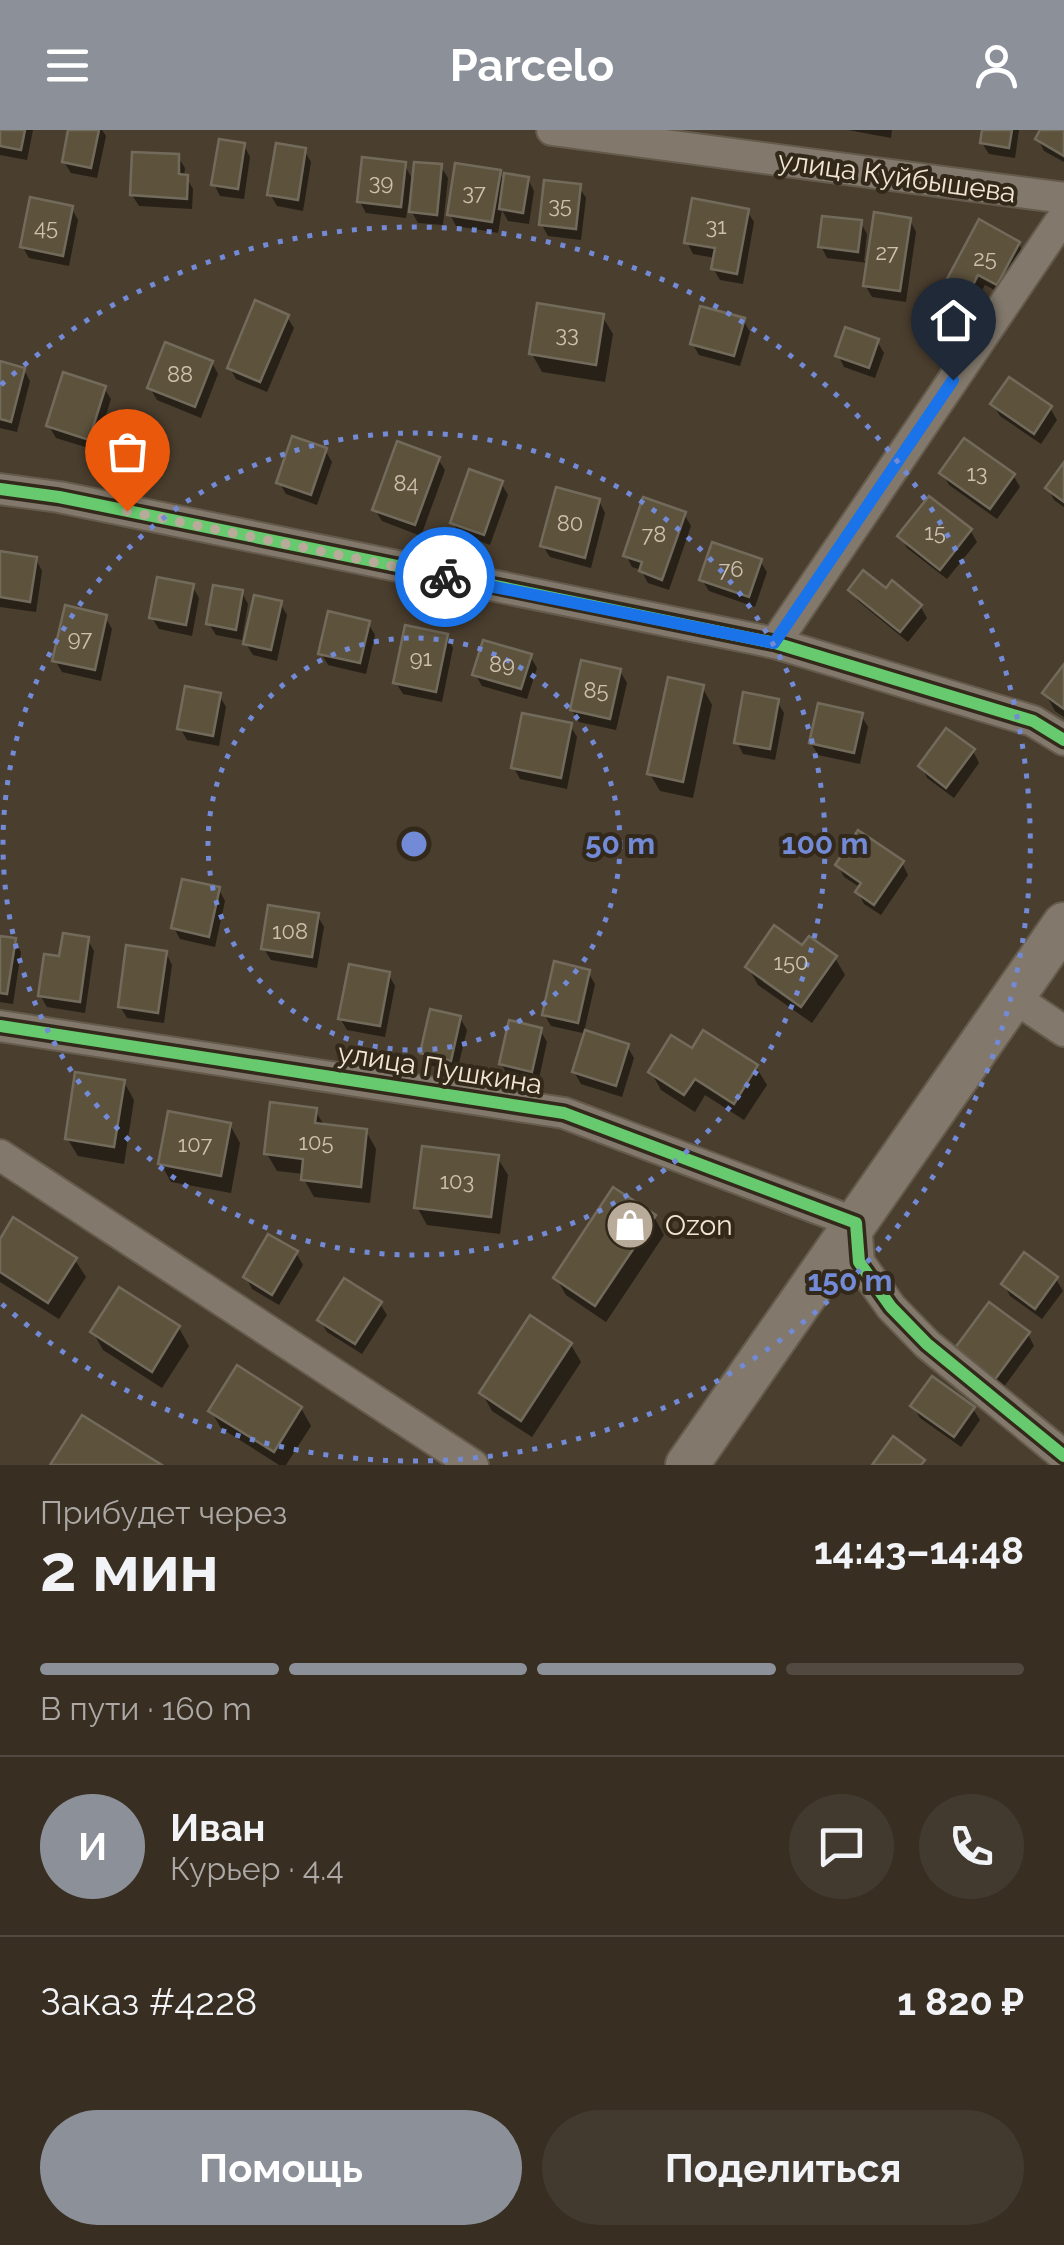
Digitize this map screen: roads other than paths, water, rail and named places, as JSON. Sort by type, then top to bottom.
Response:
[{"type":"main road","points":[[687,1465],[1064,924]]},
{"type":"street","name":"улица Куйбышева","points":[[552,130],[1064,198]]},
{"type":"street","points":[[774,643],[1064,216]]},
{"type":"street","points":[[0,489],[59,497],[774,643],[1033,721],[1064,740]]},
{"type":"street","points":[[1013,997],[1064,1031]]},
{"type":"street","name":"улица Пушкина","points":[[0,1026],[564,1112],[856,1223]]},
{"type":"street","points":[[0,1156],[473,1465]]},
{"type":"street","points":[[856,1223],[859,1262],[890,1307],[927,1344],[1064,1456]]},
{"type":"place","name":"Ozon","points":[[630,1225]]}]
